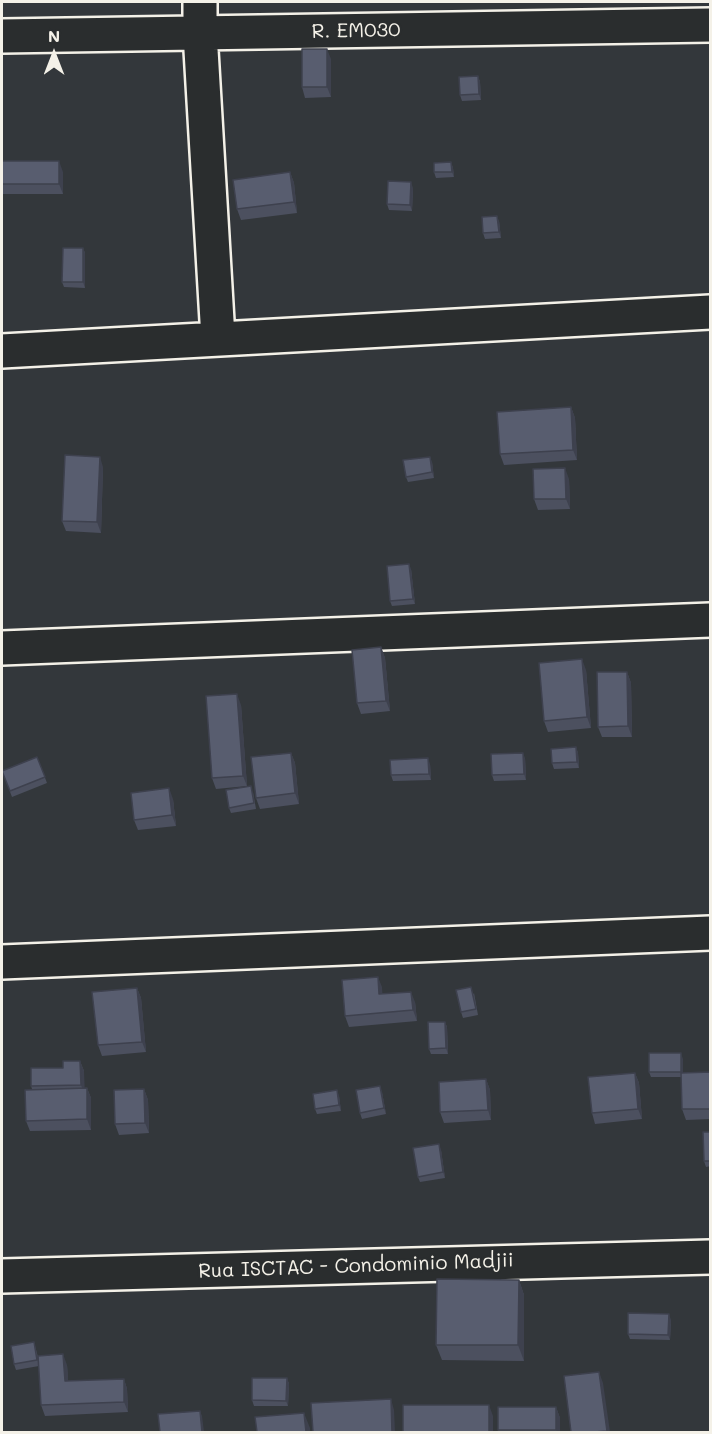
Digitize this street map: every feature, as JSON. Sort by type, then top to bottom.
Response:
[{"type":"street","name":"R. EM030","points":[[2,36],[200,17],[711,25]]},
{"type":"street","points":[[200,17],[218,338]]},
{"type":"street","points":[[2,351],[711,312]]},
{"type":"street","points":[[2,648],[711,620]]},
{"type":"street","points":[[2,962],[711,933]]},
{"type":"street","name":"Rua ISCTAC - Condominio Madjii","points":[[2,1276],[711,1257]]},
{"type":"building","points":[[302,49],[327,49],[327,87],[302,87]]},
{"type":"building","points":[[478,76],[479,94],[460,95],[459,77]]},
{"type":"building","points":[[2,161],[59,161],[59,184],[2,184]]},
{"type":"building","points":[[451,162],[452,172],[434,172],[434,163]]},
{"type":"building","points":[[290,172],[294,202],[237,209],[233,180]]},
{"type":"building","points":[[388,181],[411,182],[410,205],[387,204]]},
{"type":"building","points":[[497,216],[499,232],[483,233],[482,217]]},
{"type":"building","points":[[63,248],[83,248],[83,282],[62,282]]},
{"type":"building","points":[[571,407],[573,450],[500,454],[497,412]]},
{"type":"building","points":[[65,455],[100,457],[97,522],[62,521]]},
{"type":"building","points":[[430,457],[432,472],[406,477],[403,460]]},
{"type":"building","points":[[565,468],[566,499],[534,499],[533,469]]},
{"type":"building","points":[[409,564],[413,599],[390,601],[387,566]]},
{"type":"building","points":[[381,647],[386,701],[357,703],[352,650]]},
{"type":"building","points":[[582,659],[587,717],[544,721],[539,663]]},
{"type":"building","points":[[597,672],[627,672],[628,726],[598,727]]},
{"type":"building","points":[[237,694],[243,776],[212,778],[206,696]]},
{"type":"building","points":[[576,747],[577,762],[552,763],[551,749]]},
{"type":"building","points":[[291,753],[295,793],[256,798],[251,757]]},
{"type":"building","points":[[523,753],[524,774],[492,775],[491,754]]},
{"type":"building","points":[[37,757],[45,777],[10,791],[2,771]]},
{"type":"building","points":[[428,758],[429,774],[391,775],[390,760]]},
{"type":"building","points":[[251,786],[254,803],[229,808],[226,790]]},
{"type":"building","points":[[169,788],[172,815],[134,820],[131,793]]},
{"type":"building","points":[[378,977],[379,994],[411,992],[413,1010],[345,1016],[342,980]]},
{"type":"building","points":[[471,987],[476,1009],[461,1012],[456,990]]},
{"type":"building","points":[[137,988],[142,1042],[98,1045],[92,992]]},
{"type":"building","points":[[428,1022],[445,1022],[446,1048],[429,1049]]},
{"type":"building","points":[[649,1053],[681,1053],[681,1072],[649,1072]]},
{"type":"building","points":[[63,1061],[80,1061],[81,1085],[31,1086],[31,1068],[63,1068]]},
{"type":"building","points":[[711,1072],[711,1109],[682,1109],[681,1073]]},
{"type":"building","points":[[635,1073],[638,1109],[592,1113],[588,1077]]},
{"type":"building","points":[[486,1079],[488,1110],[440,1112],[439,1082]]},
{"type":"building","points":[[380,1086],[384,1108],[360,1113],[356,1090]]},
{"type":"building","points":[[87,1088],[87,1119],[26,1121],[25,1090]]},
{"type":"building","points":[[144,1089],[145,1123],[115,1124],[114,1090]]},
{"type":"building","points":[[337,1090],[339,1105],[315,1109],[313,1094]]},
{"type":"building","points":[[703,1132],[711,1132],[711,1161],[704,1161]]},
{"type":"building","points":[[439,1144],[443,1172],[418,1177],[413,1148]]},
{"type":"building","points":[[437,1279],[519,1280],[518,1345],[436,1345]]},
{"type":"building","points":[[628,1313],[669,1314],[668,1335],[628,1334]]},
{"type":"building","points":[[34,1342],[37,1360],[14,1364],[11,1346]]},
{"type":"building","points":[[63,1354],[65,1381],[124,1379],[124,1402],[41,1405],[38,1356]]},
{"type":"building","points":[[599,1372],[607,1431],[571,1432],[564,1376]]},
{"type":"building","points":[[252,1378],[287,1378],[286,1401],[252,1400]]},
{"type":"building","points":[[391,1399],[392,1432],[313,1432],[311,1403]]},
{"type":"building","points":[[403,1405],[489,1405],[489,1432],[403,1432]]},
{"type":"building","points":[[498,1407],[556,1407],[556,1430],[498,1430]]},
{"type":"building","points":[[200,1411],[202,1432],[160,1432],[158,1414]]},
{"type":"building","points":[[304,1413],[306,1432],[257,1432],[255,1417]]}]
